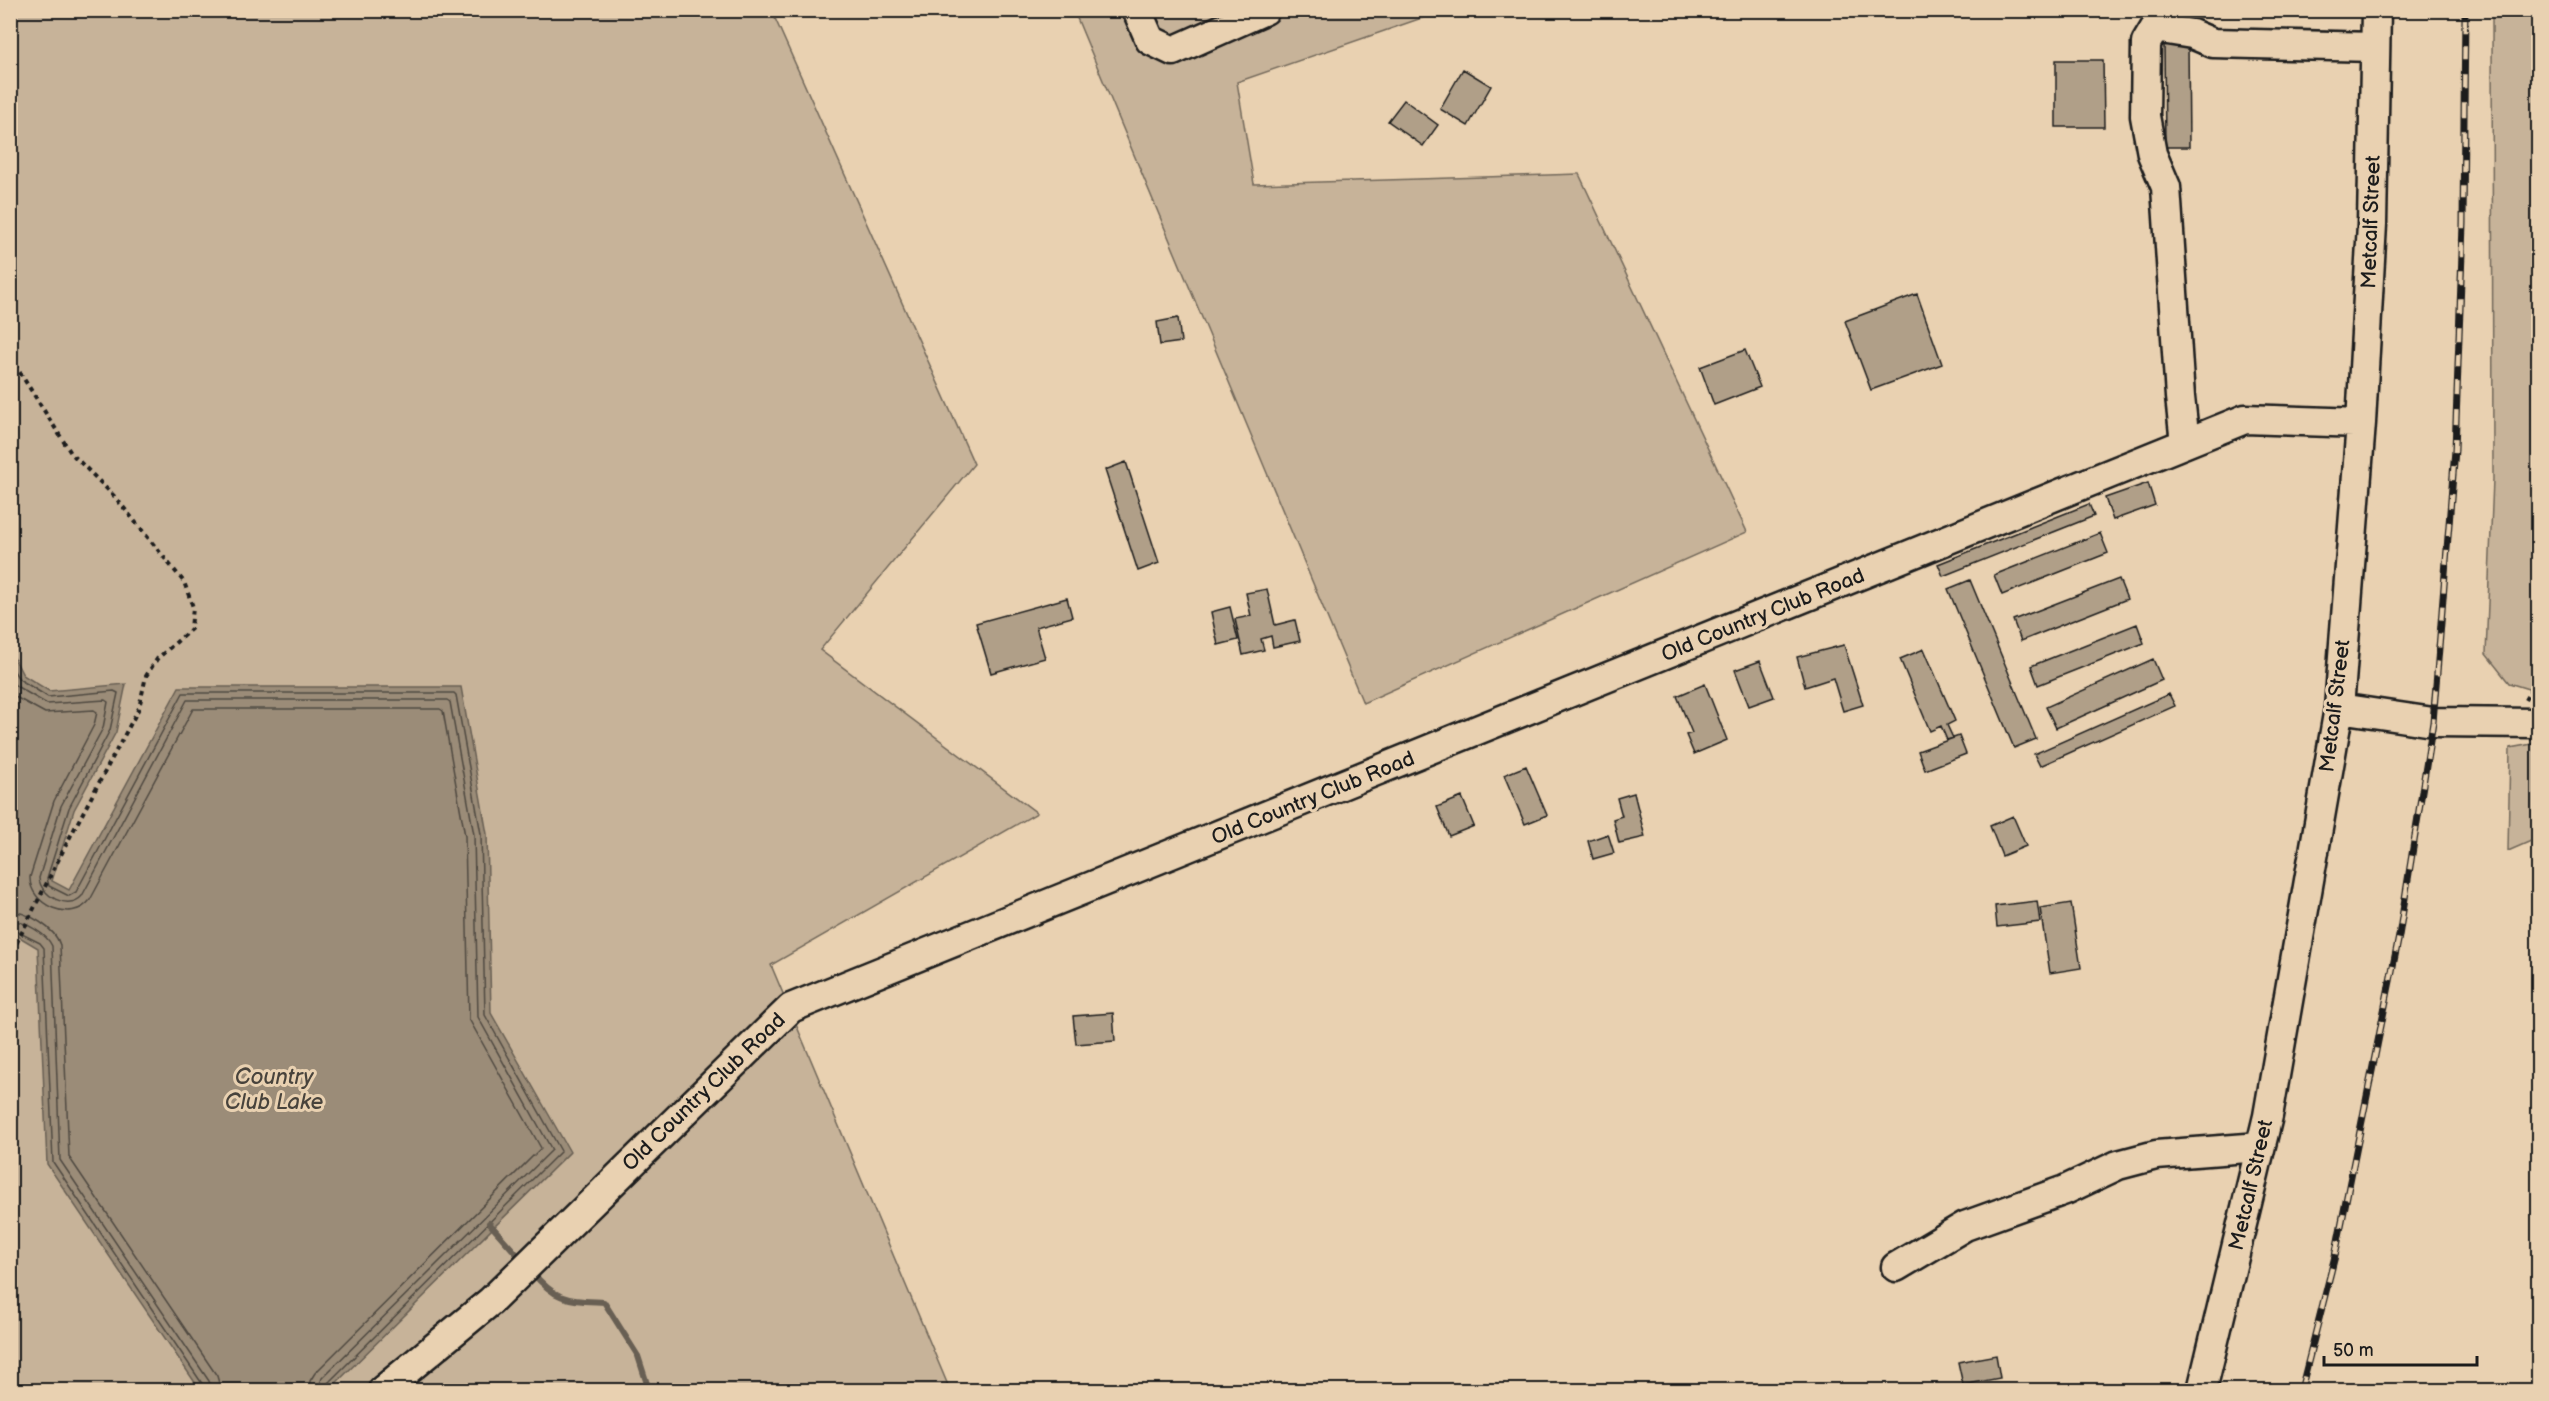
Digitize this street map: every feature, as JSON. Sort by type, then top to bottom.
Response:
[{"type":"street","points":[[1137,10],[1150,40],[1173,51],[1265,10]]},
{"type":"street","name":"Metcalf Street","points":[[2202,1390],[2268,1116],[2339,708],[2361,423],[2372,224],[2376,10]]},
{"type":"street","points":[[2185,443],[2166,187],[2152,154],[2145,116],[2146,43],[2154,28],[2192,34],[2213,43],[2375,47]]},
{"type":"street","name":"Old Country Club Road","points":[[383,1390],[491,1301],[791,1008],[2245,419],[2361,423]]},
{"type":"street","points":[[2339,708],[2433,722],[2538,723]]},
{"type":"street","points":[[1896,1267],[1965,1226],[2065,1190],[2118,1165],[2156,1155],[2260,1147]]},
{"type":"path","points":[[10,357],[70,453],[115,498],[184,582],[193,607],[191,629],[157,659],[146,676],[139,708],[10,956]]},
{"type":"shaded area","points":[[10,11],[783,11],[774,16],[974,464],[820,650],[1037,813],[771,965],[950,1390],[11,1390]]},
{"type":"shaded area","points":[[1074,11],[1442,11],[1237,82],[1254,184],[1579,174],[1747,532],[1363,703]]},
{"type":"shaded area","points":[[2492,11],[2538,11],[2538,692],[2509,683],[2486,654],[2493,480]]},
{"type":"shaded area","points":[[2538,743],[2538,838],[2508,851],[2510,748]]},
{"type":"water","name":"Country Club Lake","points":[[11,652],[23,675],[49,691],[126,684],[116,732],[74,810],[52,881],[69,890],[179,687],[461,687],[487,834],[491,1013],[570,1152],[329,1390],[200,1390],[47,1164],[38,948],[11,932]]},
{"type":"building","points":[[2188,43],[2189,147],[2165,147],[2164,44]]},
{"type":"building","points":[[2056,60],[2103,60],[2104,127],[2056,127]]},
{"type":"building","points":[[1463,69],[1491,86],[1468,126],[1440,109]]},
{"type":"building","points":[[1404,100],[1438,125],[1423,146],[1388,121]]},
{"type":"building","points":[[1917,294],[1942,364],[1871,390],[1845,321]]},
{"type":"building","points":[[1178,318],[1181,342],[1160,345],[1157,322]]},
{"type":"building","points":[[1745,350],[1760,387],[1714,405],[1700,367]]},
{"type":"building","points":[[1126,462],[1159,563],[1138,571],[1105,470]]},
{"type":"building","points":[[2148,483],[2155,505],[2113,520],[2105,498]]},
{"type":"building","points":[[2089,504],[2094,516],[1943,576],[1938,564]]},
{"type":"building","points":[[2100,533],[2108,553],[2002,595],[1994,575]]},
{"type":"building","points":[[2119,579],[2127,599],[2021,641],[2013,620]]},
{"type":"building","points":[[1970,580],[2036,739],[2014,748],[1948,589]]},
{"type":"building","points":[[1267,589],[1275,625],[1295,620],[1300,641],[1273,647],[1271,636],[1261,639],[1264,650],[1243,655],[1235,619],[1251,616],[1246,593]]},
{"type":"building","points":[[1067,598],[1072,617],[1036,627],[1045,658],[991,673],[976,623]]},
{"type":"building","points":[[1230,607],[1238,640],[1218,645],[1211,612]]},
{"type":"building","points":[[2137,624],[2144,643],[2038,685],[2031,666]]},
{"type":"building","points":[[1844,645],[1863,705],[1843,711],[1833,678],[1805,687],[1797,657]]},
{"type":"building","points":[[1924,649],[1955,721],[1947,725],[1953,738],[1947,740],[1941,726],[1930,731],[1900,659]]},
{"type":"building","points":[[2153,659],[2162,680],[2056,728],[2046,707]]},
{"type":"building","points":[[1760,661],[1774,697],[1749,706],[1735,670]]},
{"type":"building","points":[[1705,684],[1727,740],[1694,754],[1686,735],[1692,733],[1677,696]]},
{"type":"building","points":[[2169,694],[2175,706],[2040,766],[2034,754]]},
{"type":"building","points":[[1959,736],[1966,754],[1925,770],[1918,751]]},
{"type":"building","points":[[1526,766],[1547,815],[1525,824],[1504,775]]},
{"type":"building","points":[[1634,793],[1645,837],[1619,843],[1613,819],[1622,816],[1617,798]]},
{"type":"building","points":[[1462,797],[1474,826],[1449,836],[1437,807]]},
{"type":"building","points":[[2013,816],[2026,846],[2002,856],[1990,826]]},
{"type":"building","points":[[1608,834],[1614,853],[1593,859],[1588,841]]},
{"type":"building","points":[[2037,901],[2040,922],[1997,927],[1995,906]]},
{"type":"building","points":[[2071,903],[2081,968],[2050,973],[2040,908]]},
{"type":"building","points":[[1113,1013],[1115,1041],[1076,1044],[1073,1016]]},
{"type":"building","points":[[1996,1355],[2000,1378],[1963,1385],[1958,1362]]},
{"type":"waterway","points":[[489,1223],[522,1260]]},
{"type":"waterway","points":[[532,1272],[549,1289],[564,1298],[604,1302],[638,1356],[649,1390]]},
{"type":"railway","points":[[2301,1390],[2335,1256],[2399,936],[2433,722],[2455,450],[2463,224],[2465,10]]}]
